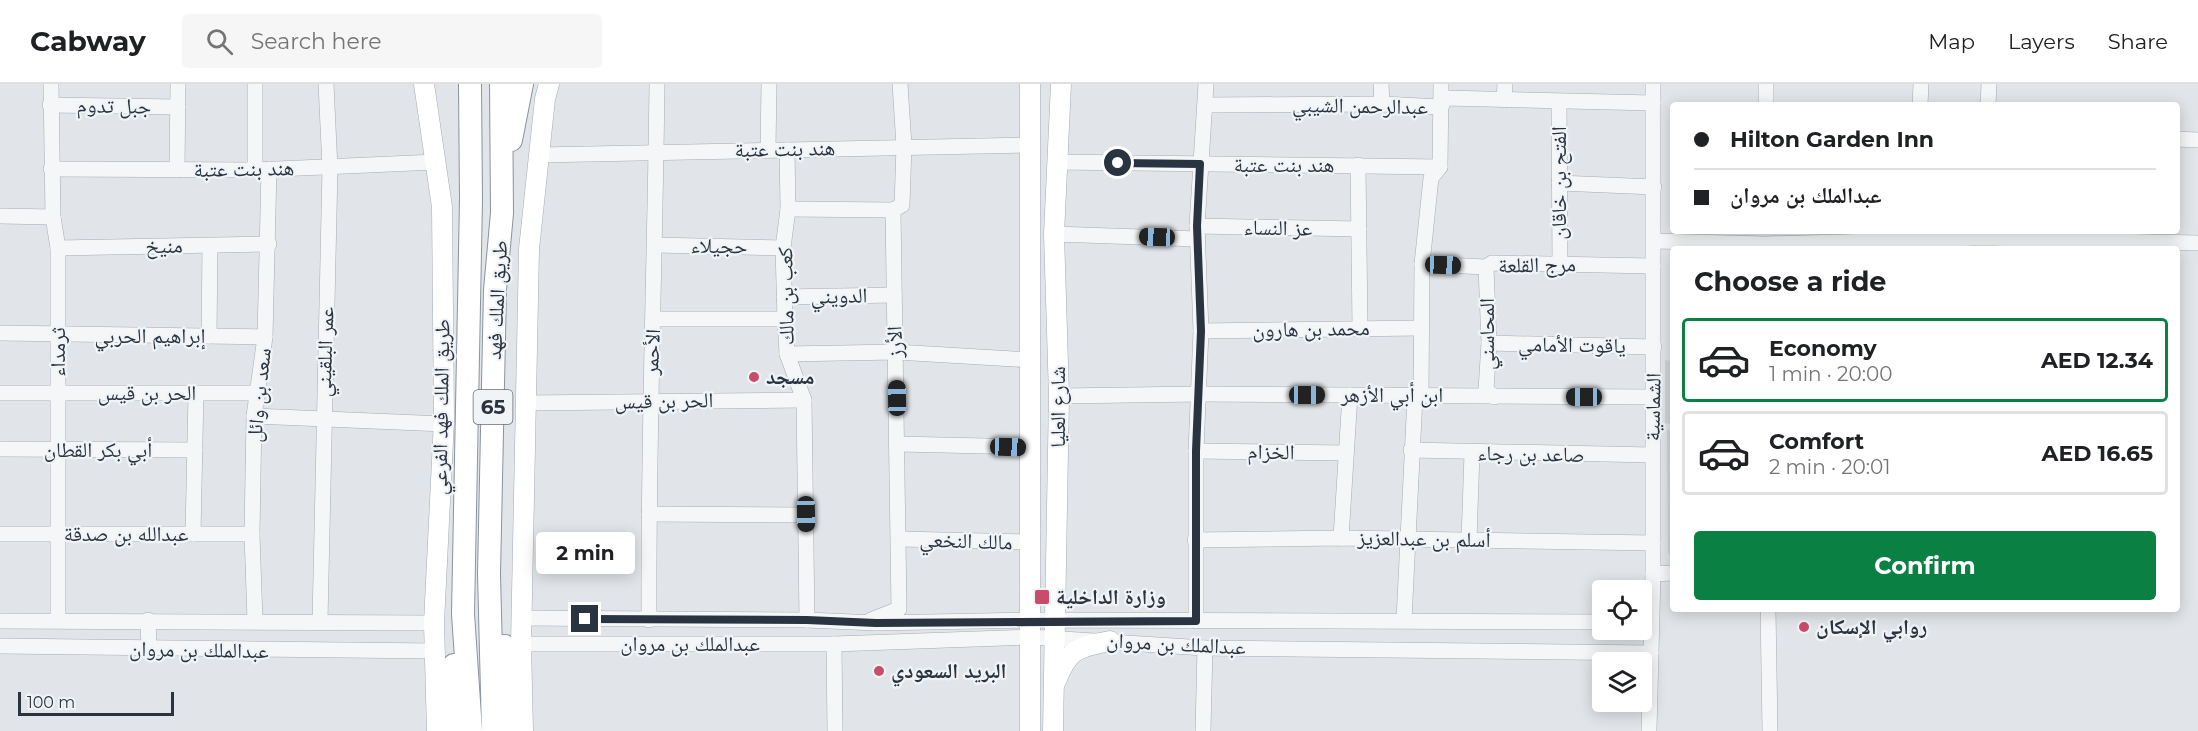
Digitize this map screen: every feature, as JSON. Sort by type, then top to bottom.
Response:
[{"type":"highway","points":[[453,84],[471,200]]},
{"type":"highway","name":"طريق الملك فهد","points":[[470,84],[471,200],[463,614],[471,731]]},
{"type":"highway","name":"طريق الملك فهد","points":[[493,731],[489,574],[495,290],[502,213],[501,84]]},
{"type":"highway","points":[[502,213],[513,128],[522,84]]},
{"type":"highway","points":[[489,574],[502,596],[511,731]]},
{"type":"highway","points":[[452,731],[454,647],[463,614]]},
{"type":"main road","name":"طريق الملك فهد الفرعي","points":[[424,84],[442,207],[444,424],[434,623],[437,731]]},
{"type":"main road","points":[[523,731],[521,644],[529,249],[545,99],[549,84]]},
{"type":"main road","name":"شارع العليا","points":[[1030,84],[1030,731]]},
{"type":"main road","name":"شارع العليا","points":[[1053,731],[1059,396],[1054,234],[1061,84]]},
{"type":"main road","points":[[1053,689],[1063,663],[1073,651],[1082,646],[1110,641]]},
{"type":"street","name":"ثرمداء","points":[[51,84],[53,217],[58,248],[58,621]]},
{"type":"street","points":[[177,170],[178,84]]},
{"type":"street","name":"سعد بن وائل","points":[[255,84],[269,244],[265,338],[254,416],[252,534],[255,621]]},
{"type":"street","name":"عمر البلقيني","points":[[320,621],[330,168],[326,84]]},
{"type":"street","name":"الأحمر","points":[[649,620],[649,402],[654,319],[657,84]]},
{"type":"street","points":[[768,150],[769,84]]},
{"type":"street","name":"الأرز","points":[[872,622],[899,609],[900,539],[893,210],[902,205],[904,146],[900,84]]},
{"type":"street","points":[[1203,731],[1210,648],[1198,639],[1199,628],[1203,621],[1195,540],[1201,331],[1198,232],[1206,84]]},
{"type":"street","points":[[1382,84],[1382,104]]},
{"type":"street","points":[[1404,620],[1410,450],[1418,396],[1422,264],[1431,178],[1440,167],[1441,84]]},
{"type":"street","points":[[1504,100],[1505,84]]},
{"type":"street","name":"الشماسية","points":[[1652,581],[1655,241],[1653,84]]},
{"type":"street","points":[[1766,84],[1766,102]]},
{"type":"street","points":[[1920,102],[1921,84]]},
{"type":"street","points":[[1988,102],[1989,84]]},
{"type":"street","name":"عبدالرحمن الشيبي","points":[[1206,105],[1382,104],[1441,107],[1445,98],[1558,103],[1653,103]]},
{"type":"street","name":"الفتح بن خاقان","points":[[1558,103],[1560,264]]},
{"type":"street","name":"جبل تدوم","points":[[51,105],[178,107]]},
{"type":"street","points":[[2180,139],[2198,140]]},
{"type":"street","name":"هند بنت عتبة","points":[[539,155],[1031,144]]},
{"type":"street","name":"كعب بن مالك","points":[[787,150],[788,209],[783,248],[784,297],[787,354],[804,400],[807,620]]},
{"type":"street","name":"هند بنت عتبة","points":[[51,169],[262,170],[436,162]]},
{"type":"street","name":"هند بنت عتبة","points":[[1056,162],[1440,167]]},
{"type":"street","points":[[1358,165],[1360,328]]},
{"type":"street","points":[[1559,183],[1654,187]]},
{"type":"street","points":[[788,209],[893,210]]},
{"type":"street","points":[[0,216],[53,217]]},
{"type":"street","name":"عز النساء","points":[[1054,234],[1359,229]]},
{"type":"street","points":[[1655,241],[1765,241],[1982,234],[2198,243]]},
{"type":"street","name":"منيخ","points":[[58,248],[269,244]]},
{"type":"street","name":"حجيلاء","points":[[655,245],[783,248]]},
{"type":"street","points":[[209,336],[210,246]]},
{"type":"street","name":"مرج القلعة","points":[[1422,264],[1486,267],[1492,263],[1653,266]]},
{"type":"street","name":"المحاسني","points":[[1486,267],[1490,343],[1486,390],[1494,397]]},
{"type":"street","name":"الدويني","points":[[784,297],[894,295]]},
{"type":"street","points":[[654,319],[785,319]]},
{"type":"street","name":"محمد بن هارون","points":[[1201,331],[1421,328]]},
{"type":"street","name":"إبراهيم الحربي","points":[[0,333],[265,338]]},
{"type":"street","name":"ياقوت الأمامي","points":[[1490,343],[1654,347]]},
{"type":"street","points":[[787,354],[896,352],[1031,360]]},
{"type":"street","name":"الحر بن قيس","points":[[0,393],[258,393]]},
{"type":"street","points":[[193,534],[196,393]]},
{"type":"street","name":"ابن أبي الأزهر","points":[[1059,396],[1200,394],[1652,398]]},
{"type":"street","points":[[1341,538],[1350,395]]},
{"type":"street","name":"الحر بن قيس","points":[[525,403],[804,400]]},
{"type":"street","points":[[254,416],[444,424]]},
{"type":"street","points":[[898,444],[1030,447]]},
{"type":"street","name":"أبي بكر القطان","points":[[0,449],[195,450]]},
{"type":"street","name":"صاعد بن رجاء","points":[[1410,450],[1652,455]]},
{"type":"street","name":"الخزام","points":[[1196,451],[1346,453]]},
{"type":"street","points":[[1469,540],[1472,453]]},
{"type":"street","points":[[649,514],[806,514]]},
{"type":"street","name":"عبدالله بن صدقة","points":[[0,534],[252,534]]},
{"type":"street","name":"أسلم بن عبدالعزيز","points":[[1195,540],[1341,538],[1653,543]]},
{"type":"street","name":"مالك النخعي","points":[[900,539],[1031,542]]},
{"type":"street","points":[[1653,574],[1670,573]]},
{"type":"street","points":[[1768,612],[1770,731]]},
{"type":"street","name":"عبدالملك بن مروان","points":[[522,618],[807,620],[1031,629],[1203,621],[1592,622]]},
{"type":"street","points":[[148,620],[149,649]]},
{"type":"street","name":"عبدالملك بن مروان","points":[[0,621],[434,623]]},
{"type":"street","points":[[868,643],[882,632],[872,622]]},
{"type":"street","name":"عبدالملك بن مروان","points":[[521,644],[868,643],[1031,629]]},
{"type":"street","name":"عبدالملك بن مروان","points":[[1055,629],[1110,641],[1210,648],[1592,652]]},
{"type":"street","points":[[834,644],[835,731]]},
{"type":"street","name":"عبدالملك بن مروان","points":[[0,646],[435,651]]},
{"type":"street","name":"الشماسية","points":[[1649,712],[1649,731]]},
{"type":"shaded area","points":[[1665,360],[1670,361],[1670,424],[1665,423]]},
{"type":"shaded area","points":[[1667,430],[1670,430],[1670,556],[1668,552]]},
{"type":"place","name":"مسجد","points":[[754,377]]},
{"type":"place","name":"وزارة الداخلية","points":[[1042,597]]},
{"type":"place","name":"روابي الإسكان","points":[[1804,627]]},
{"type":"place","name":"البريد السعودي","points":[[879,671]]},
{"type":"route","points":[[585,619],[807,620],[876,623],[1031,620],[1196,621],[1196,451],[1201,331],[1197,226],[1200,164],[1118,163]]}]
